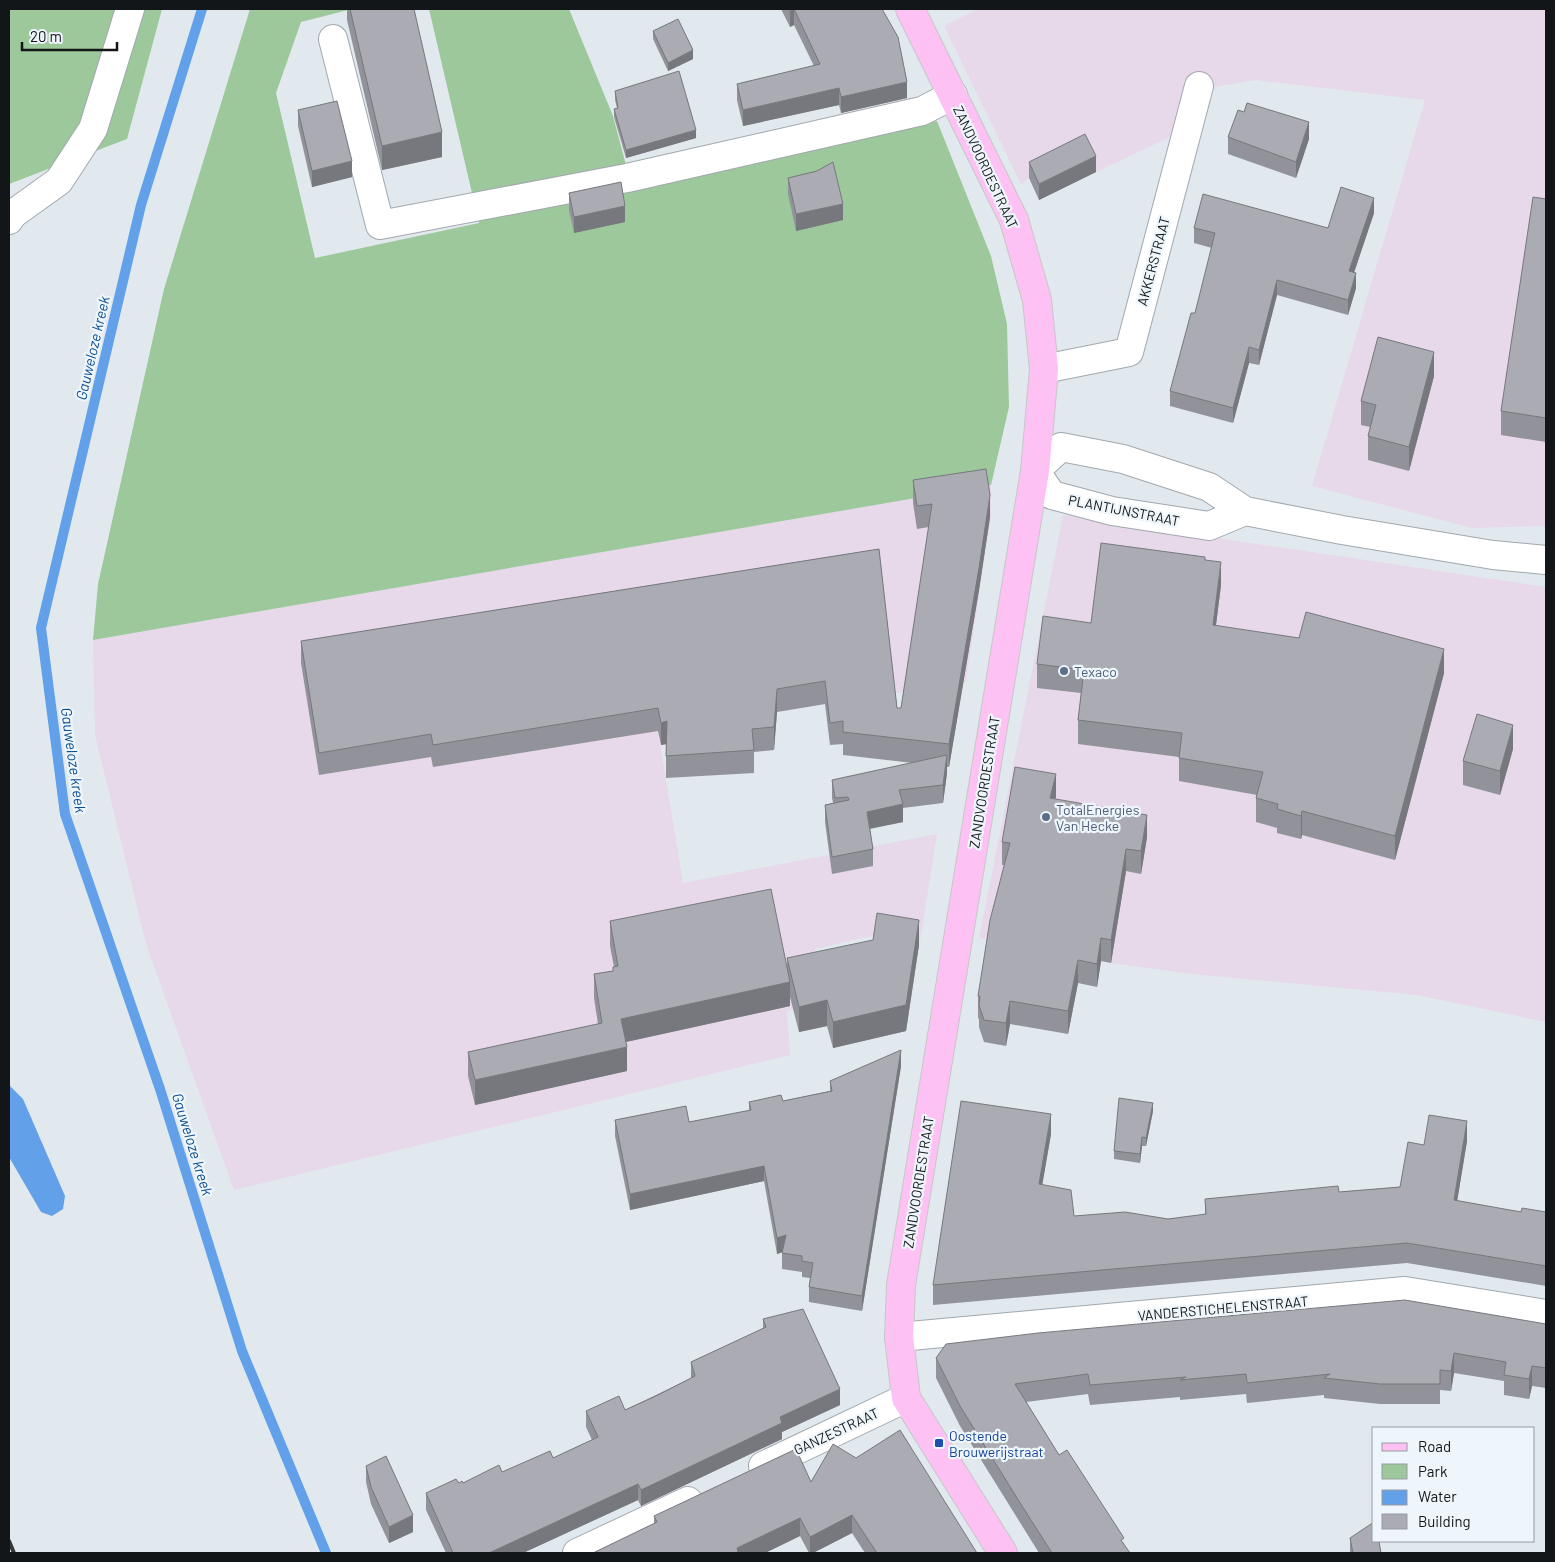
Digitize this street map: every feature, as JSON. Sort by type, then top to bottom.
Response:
[{"type":"main road","name":"ZANDVOORDESTRAAT","points":[[914,10],[1014,220],[1037,300],[1044,369],[1035,470],[901,1285],[899,1337],[906,1398],[1003,1553]]},
{"type":"street","points":[[9,220],[14,214],[59,181],[93,129],[130,9]]},
{"type":"street","points":[[333,39],[380,225],[627,178],[922,111],[953,95]]},
{"type":"street","name":"AKKERSTRAAT","points":[[1044,369],[1129,352],[1199,86]]},
{"type":"street","points":[[1035,470],[1061,447],[1123,459],[1210,487],[1245,511],[1342,530],[1493,555],[1546,560]]},
{"type":"street","name":"PLANTIJNSTRAAT","points":[[1035,470],[1052,495],[1112,510],[1209,526],[1245,511]]},
{"type":"street","name":"VANDERSTICHELENSTRAAT","points":[[899,1337],[1405,1291],[1546,1314]]},
{"type":"street","name":"GANZESTRAAT","points":[[737,1478],[906,1398]]},
{"type":"street","points":[[576,1553],[710,1490]]},
{"type":"shaded area","points":[[977,9],[1546,9],[1546,526],[1472,528],[1312,486],[1425,100],[1256,80],[1214,87],[1168,138],[1096,172],[1085,151],[1029,178],[1021,184],[944,26]]},
{"type":"shaded area","points":[[991,485],[991,515],[966,682],[658,731],[683,883],[937,834],[920,941],[876,935],[815,949],[823,1001],[787,1011],[790,1055],[234,1190],[146,944],[95,735],[93,640]]},
{"type":"shaded area","points":[[1063,515],[1546,587],[1546,1022],[1417,995],[1191,974],[1111,963],[979,938]]},
{"type":"green space","points":[[9,9],[162,9],[127,139],[9,184]]},
{"type":"green space","points":[[250,9],[352,9],[301,22],[276,93],[315,258],[479,223],[429,9],[569,9],[613,116],[627,169],[638,186],[937,121],[991,256],[1007,324],[1009,407],[991,485],[93,640],[98,584],[164,289]]},
{"type":"water","points":[[9,1085],[23,1099],[65,1196],[63,1209],[52,1216],[41,1212],[9,1157]]},
{"type":"building","points":[[350,9],[414,9],[442,132],[382,146]]},
{"type":"building","points":[[794,9],[882,9],[898,37],[907,82],[841,97],[839,88],[743,110],[737,84],[820,64]]},
{"type":"building","points":[[678,19],[693,50],[668,63],[653,31]]},
{"type":"building","points":[[679,71],[696,130],[626,150],[614,109],[618,108],[615,91]]},
{"type":"building","points":[[337,101],[352,161],[312,171],[298,110]]},
{"type":"building","points":[[1247,103],[1309,122],[1296,162],[1228,137],[1238,110],[1244,112]]},
{"type":"building","points":[[1085,134],[1096,156],[1039,184],[1029,162]]},
{"type":"building","points":[[833,162],[843,204],[796,214],[788,178],[817,171]]},
{"type":"building","points":[[621,182],[625,206],[574,217],[569,193]]},
{"type":"building","points":[[1341,187],[1374,198],[1349,271],[1356,273],[1348,300],[1277,280],[1259,350],[1249,347],[1233,408],[1170,391],[1191,313],[1195,313],[1215,233],[1194,228],[1203,194],[1328,228]]},
{"type":"building","points":[[1533,197],[1546,199],[1546,418],[1501,411]]},
{"type":"building","points":[[1378,337],[1434,352],[1409,447],[1368,436],[1376,405],[1361,401]]},
{"type":"building","points":[[986,469],[990,495],[949,744],[843,732],[843,721],[830,723],[825,681],[777,689],[774,727],[752,729],[754,750],[666,756],[667,721],[661,723],[658,708],[433,745],[431,734],[319,753],[301,641],[879,549],[897,708],[901,708],[932,504],[917,506],[913,480]]},
{"type":"building","points":[[1101,543],[1205,557],[1205,560],[1221,562],[1213,625],[1299,638],[1306,612],[1444,649],[1395,836],[1302,811],[1301,816],[1277,809],[1278,804],[1256,798],[1263,772],[1179,758],[1182,733],[1078,720],[1084,670],[1037,664],[1043,616],[1091,623]]},
{"type":"building","points":[[1477,714],[1513,725],[1500,771],[1463,761]]},
{"type":"building","points":[[947,755],[943,785],[899,790],[903,804],[867,812],[873,849],[832,857],[825,805],[849,800],[848,797],[835,798],[832,780]]},
{"type":"building","points":[[1015,767],[1056,774],[1050,798],[1147,815],[1141,851],[1126,849],[1111,940],[1101,938],[1097,964],[1078,960],[1068,1011],[1010,1001],[1006,1023],[984,1020],[979,1005],[980,996],[978,996],[990,920],[1010,843],[1002,842]]},
{"type":"building","points":[[771,889],[790,982],[621,1019],[627,1047],[475,1080],[468,1052],[602,1023],[594,974],[613,971],[613,967],[618,966],[610,921]]},
{"type":"building","points":[[877,913],[919,920],[906,1005],[833,1022],[827,1000],[799,1007],[787,958],[873,940]]},
{"type":"building","points":[[901,1050],[862,1296],[809,1287],[813,1263],[802,1261],[802,1256],[782,1253],[786,1235],[777,1238],[764,1166],[630,1194],[615,1120],[686,1106],[689,1122],[751,1110],[749,1102],[781,1095],[783,1101],[832,1091],[830,1081]]},
{"type":"building","points":[[1119,1098],[1153,1103],[1146,1138],[1142,1137],[1140,1154],[1114,1151]]},
{"type":"building","points":[[961,1101],[1051,1114],[1039,1184],[1071,1190],[1074,1216],[1125,1212],[1168,1219],[1206,1214],[1205,1199],[1338,1186],[1339,1192],[1400,1187],[1408,1142],[1424,1145],[1429,1115],[1467,1121],[1454,1200],[1521,1212],[1522,1208],[1546,1212],[1546,1266],[1407,1243],[933,1285]]},
{"type":"building","points":[[1405,1300],[1546,1324],[1546,1368],[1532,1366],[1529,1379],[1504,1375],[1506,1362],[1454,1353],[1451,1371],[1440,1370],[1440,1384],[1380,1384],[1324,1378],[1330,1374],[1247,1383],[1246,1374],[1090,1385],[1088,1374],[1015,1384],[1059,1455],[1067,1450],[1124,1538],[1121,1540],[1130,1553],[1052,1553],[960,1406],[936,1358],[946,1344],[1038,1333]]},
{"type":"building","points":[[803,1309],[840,1389],[780,1417],[782,1423],[641,1490],[638,1484],[489,1553],[453,1553],[426,1493],[456,1479],[459,1483],[462,1481],[463,1483],[499,1465],[502,1472],[550,1451],[553,1458],[598,1437],[586,1411],[619,1396],[625,1410],[658,1395],[695,1376],[691,1362],[766,1327],[763,1319]]},
{"type":"building","points":[[900,1430],[977,1553],[877,1553],[852,1515],[810,1537],[800,1518],[737,1548],[738,1552],[735,1553],[593,1553],[657,1522],[654,1516],[796,1449],[811,1482],[833,1444],[856,1458]]},
{"type":"building","points":[[386,1456],[413,1515],[389,1527],[371,1487],[366,1466]]},
{"type":"building","points":[[1372,1523],[1372,1542],[1379,1542],[1381,1553],[1353,1553],[1350,1538]]},
{"type":"waterway","name":"Gauweloze kreek","points":[[202,9],[141,205],[41,628],[65,814],[160,1089],[242,1351],[326,1553]]},
{"type":"railway","points":[[9,1541],[14,1553]]},
{"type":"place","name":"Texaco","points":[[1064,671]]},
{"type":"place","name":"TotalEnergies Van Hecke","points":[[1046,817]]},
{"type":"place","name":"Oostende Brouwerijstraat","points":[[939,1443]]}]
